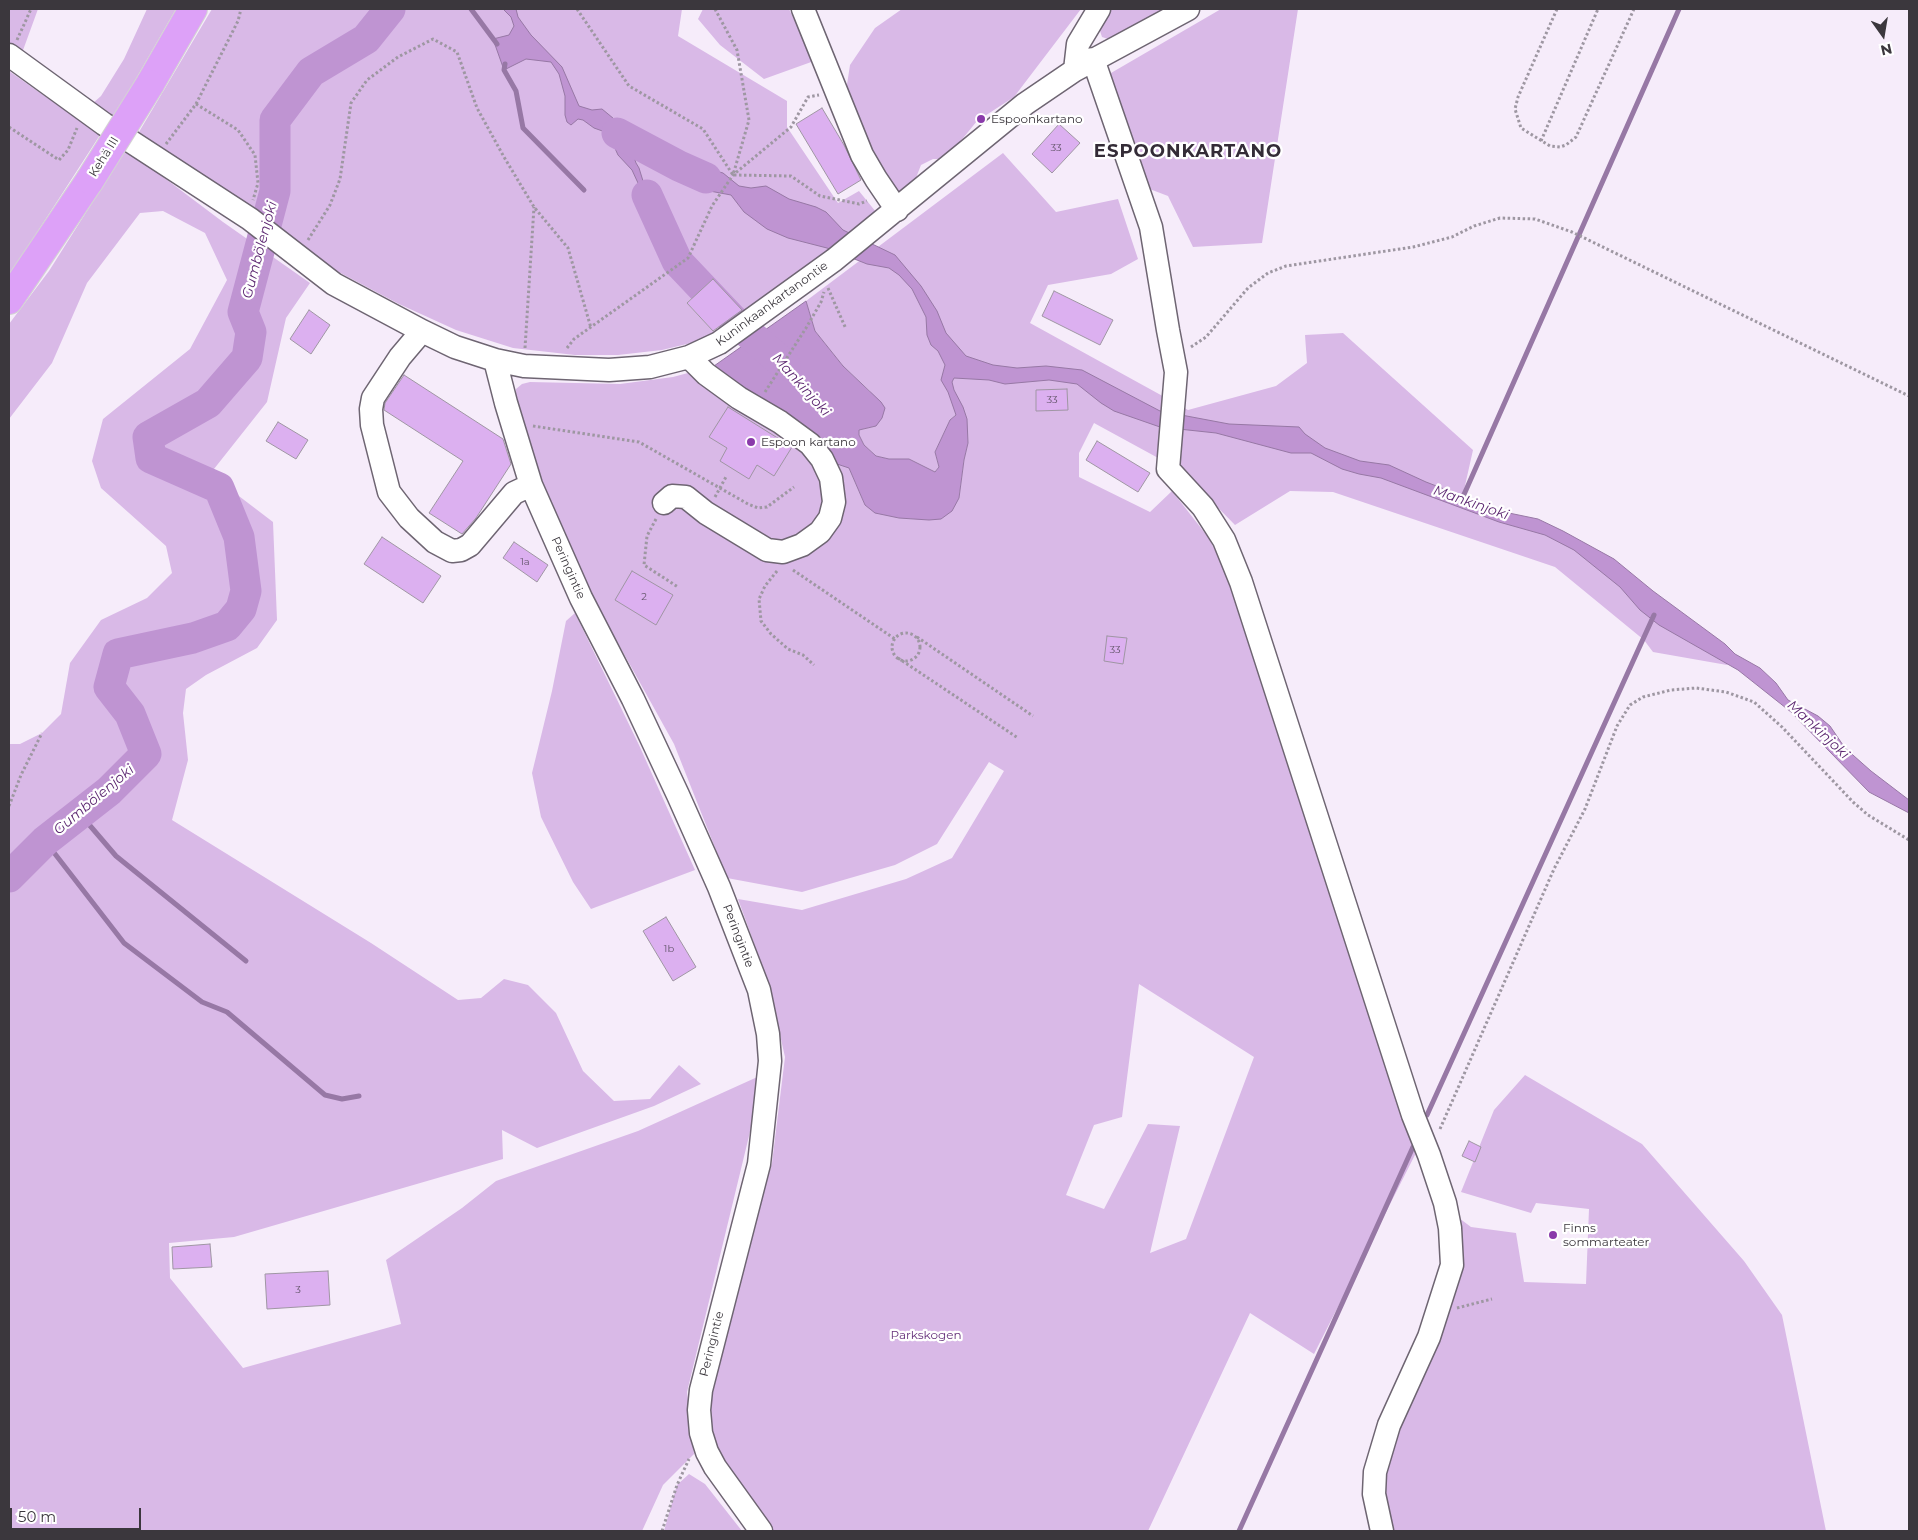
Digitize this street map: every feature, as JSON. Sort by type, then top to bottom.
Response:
[{"type":"highway","name":"Kehä III","points":[[9,300],[90,180],[150,84],[193,9]]},
{"type":"street","points":[[803,9],[862,155],[876,180],[897,210]]},
{"type":"street","points":[[1099,9],[1078,44],[1084,65],[1151,227],[1176,372],[1168,469],[1203,507],[1224,540],[1241,582],[1412,1115],[1429,1155],[1445,1204],[1450,1228],[1452,1265],[1429,1337],[1389,1425],[1374,1472],[1374,1494],[1382,1531]]},
{"type":"street","name":"Kuninkaankartanontie","points":[[12,49],[85,110],[249,218],[334,284],[455,347],[495,360],[524,366],[609,370],[650,367],[689,357],[719,343],[834,260],[1025,104],[1084,65],[1188,9]]},
{"type":"street","points":[[422,330],[373,398],[371,410],[372,425],[389,492],[409,518],[435,542],[452,551],[461,550],[470,545],[514,493],[531,485]]},
{"type":"street","points":[[664,503],[672,496],[686,497],[706,513],[767,550],[780,561],[820,532],[830,518],[834,502],[831,478],[822,459],[810,444],[780,422],[739,398],[706,374],[689,357]]},
{"type":"street","name":"Peringintie","points":[[495,360],[512,427],[531,485],[581,598],[633,699],[719,888],[759,990],[768,1034],[770,1061],[759,1164],[700,1390],[698,1410],[701,1433],[714,1467],[761,1531]]},
{"type":"path","points":[[12,49],[31,9]]},
{"type":"path","points":[[156,158],[196,104],[238,20],[241,9]]},
{"type":"path","points":[[577,9],[628,86],[702,128],[733,175]]},
{"type":"path","points":[[715,9],[737,50],[749,120],[733,175]]},
{"type":"path","points":[[1557,9],[1518,97],[1515,109],[1521,128],[1550,146],[1560,147],[1576,137],[1634,9]]},
{"type":"path","points":[[1541,141],[1598,9]]},
{"type":"path","points":[[298,256],[330,205],[340,179],[351,102],[367,80],[398,57],[433,40],[457,52],[477,108],[504,157],[534,207],[568,248],[591,328]]},
{"type":"path","points":[[551,368],[574,339],[688,258],[712,206],[733,175],[791,127],[808,97],[836,90]]},
{"type":"path","points":[[196,104],[238,130],[255,155],[258,183],[249,218]]},
{"type":"path","points":[[9,127],[59,160],[68,150],[85,110]]},
{"type":"path","points":[[733,175],[791,176],[820,196],[859,204]]},
{"type":"path","points":[[524,366],[534,207]]},
{"type":"path","points":[[1172,351],[1191,346],[1206,337],[1248,288],[1268,274],[1286,266],[1413,247],[1452,237],[1474,226],[1500,218],[1535,218],[1572,232],[1909,396]]},
{"type":"path","points":[[766,390],[782,368],[821,302],[826,285],[846,328]]},
{"type":"path","points":[[512,427],[537,426],[639,442],[758,508],[766,507],[794,487]]},
{"type":"path","points":[[664,503],[647,536],[644,565],[678,587]]},
{"type":"path","points":[[814,665],[803,655],[788,649],[771,634],[761,621],[759,599],[780,561],[895,639]]},
{"type":"path","points":[[1018,738],[898,658],[893,651],[895,639],[905,633],[916,638],[1033,716]]},
{"type":"path","points":[[898,658],[906,661],[915,658],[920,650],[916,638]]},
{"type":"path","points":[[1429,1155],[1554,869],[1585,810],[1617,726],[1630,705],[1644,697],[1671,690],[1696,688],[1726,692],[1754,702],[1782,727],[1853,802],[1868,815],[1909,840]]},
{"type":"path","points":[[9,806],[21,775],[42,733]]},
{"type":"path","points":[[1440,1302],[1458,1308],[1492,1300]]},
{"type":"path","points":[[662,1531],[677,1486],[701,1433]]},
{"type":"green space","points":[[9,9],[38,9],[22,53],[9,44]]},
{"type":"green space","points":[[147,9],[176,9],[113,119],[92,104],[101,96],[124,59]]},
{"type":"green space","points":[[212,9],[682,9],[678,36],[787,101],[787,127],[838,203],[859,191],[876,212],[761,306],[742,310],[713,279],[687,303],[716,334],[691,343],[662,350],[618,355],[575,355],[513,348],[456,330],[399,304],[331,268],[220,186],[136,137]]},
{"type":"green space","points":[[703,9],[789,9],[814,61],[764,79],[720,45],[698,19]]},
{"type":"green space","points":[[902,9],[1081,9],[1014,97],[977,121],[946,159],[933,159],[921,165],[912,188],[899,199],[869,154],[846,91],[850,65],[875,28]]},
{"type":"green space","points":[[1111,9],[1166,9],[1108,39],[1102,37],[1100,31]]},
{"type":"green space","points":[[1221,9],[1298,9],[1262,243],[1193,247],[1168,196],[1147,188],[1111,85],[1111,73]]},
{"type":"green space","points":[[9,71],[100,135],[9,276]]},
{"type":"green space","points":[[126,149],[223,222],[310,283],[286,318],[267,402],[210,474],[273,522],[277,620],[257,648],[206,675],[186,689],[183,713],[188,760],[172,820],[371,943],[458,1000],[481,998],[504,979],[528,985],[556,1013],[583,1071],[614,1101],[650,1099],[679,1065],[701,1084],[654,1106],[537,1148],[502,1130],[503,1159],[234,1237],[169,1243],[170,1278],[243,1368],[401,1324],[386,1260],[462,1208],[496,1181],[638,1131],[764,1074],[687,1392],[694,1454],[663,1485],[642,1531],[9,1531],[9,744],[20,744],[42,733],[61,714],[70,663],[101,620],[147,598],[172,573],[166,546],[101,488],[92,461],[103,419],[190,349],[227,280],[205,233],[163,211],[140,213],[87,283],[52,363],[9,419],[9,324],[49,271]]},
{"type":"green space","name":"Parkskogen","points":[[1003,153],[1056,212],[1118,199],[1138,259],[1111,274],[1048,285],[1030,323],[1188,410],[1276,386],[1307,363],[1305,335],[1343,333],[1473,450],[1462,499],[1580,547],[1734,656],[1727,665],[1653,652],[1644,640],[1555,567],[1333,492],[1290,491],[1235,525],[1182,471],[1094,423],[1079,453],[1079,477],[1150,512],[1172,491],[1208,537],[1234,586],[1419,1147],[1314,1354],[1250,1313],[1148,1531],[765,1531],[723,1479],[705,1391],[772,1163],[785,1057],[768,982],[738,899],[802,910],[906,879],[952,858],[1004,771],[989,762],[937,844],[895,865],[802,892],[727,878],[674,744],[574,564],[533,456],[516,397],[516,389],[522,384],[530,382],[620,384],[673,377],[714,366],[819,440],[834,463],[849,467],[865,505],[899,518],[941,519],[959,498],[968,443],[959,412],[950,420],[935,452],[939,467],[935,472],[909,459],[889,459],[876,456],[864,445],[859,435],[859,430],[876,426],[870,391],[843,366],[815,331],[806,301]],"holes":[[[1139,984],[1254,1057],[1186,1239],[1150,1253],[1180,1126],[1148,1124],[1104,1209],[1066,1195],[1094,1125],[1122,1117]]]},
{"type":"green space","points":[[575,613],[639,745],[695,870],[591,909],[573,882],[541,817],[532,773],[552,691],[566,621]]},
{"type":"green space","points":[[1525,1075],[1642,1144],[1744,1261],[1782,1315],[1826,1531],[1385,1531],[1382,1462],[1425,1366],[1455,1215],[1471,1227],[1516,1233],[1524,1282],[1586,1284],[1589,1209],[1536,1203],[1531,1213],[1461,1192],[1494,1110]]},
{"type":"green space","points":[[689,1474],[705,1484],[742,1531],[664,1531],[677,1485]]},
{"type":"water","points":[[516,9],[518,17],[531,35],[562,67],[579,106],[592,110],[602,109],[631,133],[667,148],[697,166],[723,173],[739,186],[751,188],[766,186],[789,199],[816,207],[826,212],[843,230],[895,255],[921,286],[937,311],[946,333],[966,356],[993,365],[1017,368],[1046,366],[1082,370],[1160,411],[1229,424],[1299,427],[1305,434],[1325,448],[1360,461],[1389,465],[1426,482],[1504,512],[1538,519],[1614,559],[1653,591],[1725,644],[1735,654],[1760,668],[1776,683],[1788,700],[1818,716],[1830,726],[1845,748],[1909,800],[1909,813],[1869,792],[1791,712],[1738,670],[1659,625],[1640,610],[1620,587],[1574,550],[1545,535],[1499,522],[1381,478],[1342,469],[1311,453],[1291,453],[1216,433],[1160,427],[1114,411],[1077,384],[1049,380],[1005,384],[989,380],[954,378],[952,382],[954,390],[967,419],[968,443],[959,498],[952,511],[941,519],[929,520],[899,518],[875,513],[865,505],[849,468],[834,463],[819,440],[714,366],[806,301],[815,331],[843,366],[885,408],[882,418],[876,426],[859,430],[859,435],[864,445],[876,456],[889,459],[909,459],[935,472],[939,467],[935,452],[950,420],[956,415],[948,392],[941,380],[945,365],[938,351],[931,345],[927,335],[926,317],[912,289],[899,275],[889,268],[867,264],[827,248],[788,238],[767,229],[744,212],[731,195],[699,189],[676,178],[669,168],[666,156],[658,153],[635,153],[634,157],[643,181],[664,221],[679,239],[684,251],[681,254],[678,252],[656,222],[632,170],[618,155],[608,133],[594,128],[583,120],[578,119],[571,125],[567,122],[565,96],[559,74],[551,62],[526,59],[504,70],[493,39],[509,35],[514,26],[511,17],[504,10]]},
{"type":"building","points":[[822,108],[844,145],[861,180],[838,194],[796,124]]},
{"type":"building","points":[[1059,124],[1080,143],[1052,173],[1032,154]]},
{"type":"building","points":[[713,279],[742,310],[713,331],[687,303]]},
{"type":"building","points":[[1054,291],[1113,320],[1100,345],[1042,316]]},
{"type":"building","points":[[309,310],[330,325],[311,354],[290,339]]},
{"type":"building","points":[[404,375],[503,439],[511,464],[476,518],[462,534],[429,513],[463,461],[384,410],[385,403]]},
{"type":"building","points":[[1067,389],[1068,410],[1036,411],[1036,390]]},
{"type":"building","name":"Espoon kartano","points":[[728,407],[792,447],[774,476],[757,465],[749,479],[720,461],[727,448],[709,437]]},
{"type":"building","points":[[278,422],[308,440],[296,459],[266,441]]},
{"type":"building","points":[[1097,441],[1150,473],[1138,492],[1086,460]]},
{"type":"building","points":[[382,537],[441,576],[423,603],[364,564]]},
{"type":"building","points":[[514,542],[548,565],[537,582],[503,558]]},
{"type":"building","points":[[632,571],[673,595],[656,625],[615,600]]},
{"type":"building","points":[[1107,636],[1127,638],[1123,664],[1104,661]]},
{"type":"building","points":[[666,917],[696,967],[673,981],[643,931]]},
{"type":"building","points":[[1469,1141],[1481,1147],[1475,1162],[1462,1156]]},
{"type":"building","points":[[210,1244],[212,1267],[173,1269],[172,1247]]},
{"type":"building","points":[[328,1271],[330,1305],[267,1309],[265,1274]]},
{"type":"waterway","name":"Gumbölenjoki","points":[[9,877],[45,841],[109,791],[146,754],[130,714],[109,687],[118,654],[193,638],[227,626],[241,609],[246,591],[239,537],[219,488],[151,458],[148,437],[208,403],[247,358],[251,332],[243,312],[275,191],[275,120],[311,72],[366,39],[390,9]]},
{"type":"waterway","points":[[471,9],[497,44]]},
{"type":"waterway","points":[[1462,499],[1679,9]]},
{"type":"waterway","points":[[505,64],[504,70],[516,91],[523,128],[584,190]]},
{"type":"waterway","name":"Mankinjoki","points":[[617,133],[706,178]]},
{"type":"waterway","name":"Mankinjoki","points":[[647,195],[677,261],[732,319],[785,365]]},
{"type":"waterway","points":[[1427,1115],[1654,615]]},
{"type":"waterway","points":[[80,814],[116,856],[246,961]]},
{"type":"waterway","points":[[45,841],[124,943],[202,1002],[227,1012],[325,1095],[342,1099],[359,1096]]},
{"type":"waterway","points":[[1239,1531],[1413,1147]]},
{"type":"place","name":"Espoonkartano","points":[[981,119]]},
{"type":"place","name":"Espoon kartano","points":[[751,442]]},
{"type":"place","name":"Finns sommarteater","points":[[1553,1235]]},
{"type":"district","name":"ESPOONKARTANO","points":[[1188,152]]}]
